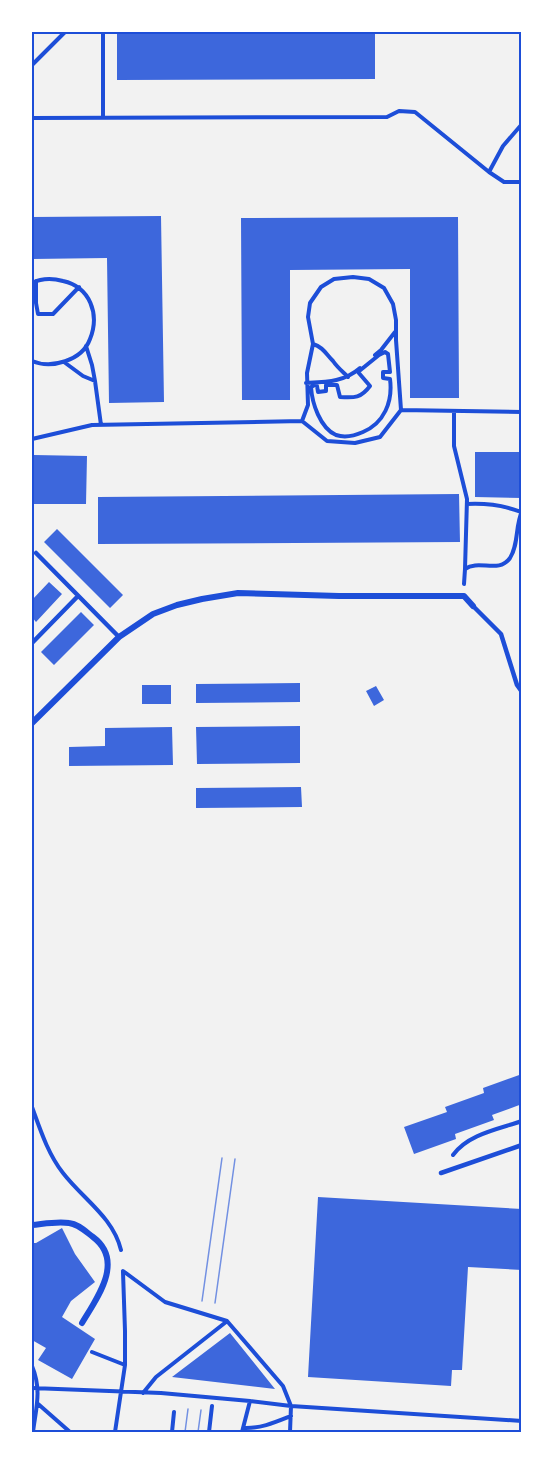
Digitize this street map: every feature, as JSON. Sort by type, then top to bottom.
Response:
[{"type":"street","points":[[32,723],[119,637],[153,614],[177,605],[238,593],[464,596],[473,606]]},
{"type":"street","points":[[32,1225],[69,1223],[77,1225],[96,1239],[105,1250],[107,1267],[105,1283],[82,1323]]},
{"type":"lane","points":[[36,554],[119,637]]},
{"type":"lane","points":[[32,643],[78,596]]},
{"type":"lane","points":[[473,606],[501,634],[517,685],[522,692]]},
{"type":"lane","points":[[441,1173],[522,1145]]},
{"type":"path","points":[[32,65],[65,32]]},
{"type":"path","points":[[103,32],[103,118]]},
{"type":"path","points":[[32,118],[387,117],[399,111],[415,112],[504,182],[522,182]]},
{"type":"path","points":[[489,172],[503,146],[522,124]]},
{"type":"path","points":[[32,439],[92,425],[302,421],[327,441],[355,443],[380,437],[401,410],[396,320],[393,304],[384,288],[369,279],[353,277],[334,279],[321,287],[310,303],[308,317],[313,344],[306,383],[308,405],[302,421]]},
{"type":"path","points":[[32,361],[49,364],[64,362],[74,357],[90,340],[94,322],[92,307],[86,294],[79,287],[69,282],[47,278],[34,282],[34,303],[38,314],[53,314],[79,287]]},
{"type":"path","points":[[306,383],[330,382],[352,375],[381,350],[396,331]]},
{"type":"path","points":[[313,344],[326,352],[333,363],[348,377]]},
{"type":"path","points":[[86,346],[92,365],[101,425]]},
{"type":"path","points":[[385,352],[388,354],[390,372],[383,372],[383,378],[390,379],[388,405],[384,415],[371,429],[353,436],[343,436],[327,429],[312,398],[311,387],[315,385],[318,392],[326,392],[326,386],[338,385],[340,397],[355,398],[360,395],[370,386],[358,372],[379,355],[385,352]]},
{"type":"path","points":[[64,362],[83,376],[95,381]]},
{"type":"path","points":[[401,410],[522,412]]},
{"type":"path","points":[[454,411],[454,446],[467,499],[464,596]]},
{"type":"path","points":[[465,569],[470,565],[506,564],[512,556],[521,511],[493,504],[467,504]]},
{"type":"path","points":[[441,1173],[458,1149],[477,1136],[522,1121]]},
{"type":"path","points":[[123,1270],[165,1302],[227,1321],[283,1386],[291,1406],[290,1432]]},
{"type":"path","points":[[143,1393],[156,1377],[227,1321]]},
{"type":"path","points":[[92,1352],[125,1365]]},
{"type":"path","points":[[32,1366],[38,1388],[33,1432]]},
{"type":"path","points":[[32,1388],[161,1393],[291,1406],[522,1421]]},
{"type":"path","points":[[115,1432],[120,1393]]},
{"type":"path","points":[[250,1401],[243,1430],[261,1427],[291,1416]]},
{"type":"path","points":[[37,1402],[70,1432]]},
{"type":"path","points":[[208,1432],[212,1406]]},
{"type":"path","points":[[172,1432],[174,1412]]},
{"type":"building","points":[[117,32],[375,32],[375,79],[117,80]]},
{"type":"building","points":[[161,216],[164,402],[109,403],[107,258],[32,259],[32,217]]},
{"type":"building","points":[[458,217],[459,398],[410,398],[410,269],[290,270],[290,400],[242,400],[241,218]]},
{"type":"building","points":[[475,452],[522,452],[522,498],[475,497]]},
{"type":"building","points":[[34,455],[87,456],[86,504],[33,504]]},
{"type":"building","points":[[459,494],[460,542],[98,544],[98,497]]},
{"type":"building","points":[[57,529],[123,595],[110,608],[44,542]]},
{"type":"building","points":[[49,582],[62,594],[36,622],[32,617],[32,600]]},
{"type":"building","points":[[81,612],[94,625],[54,665],[41,652]]},
{"type":"building","points":[[300,683],[300,702],[196,703],[196,684]]},
{"type":"building","points":[[142,685],[171,685],[171,704],[142,704]]},
{"type":"building","points":[[376,686],[384,700],[374,706],[366,691]]},
{"type":"building","points":[[300,726],[300,763],[197,764],[196,727]]},
{"type":"building","points":[[172,727],[173,765],[69,766],[69,747],[105,746],[105,728]]},
{"type":"building","points":[[301,787],[302,807],[196,808],[196,788]]},
{"type":"building","points":[[522,1074],[522,1104],[492,1115],[494,1120],[455,1134],[456,1139],[414,1154],[404,1127],[447,1112],[445,1107],[484,1093],[483,1088]]},
{"type":"building","points":[[318,1197],[522,1209],[522,1270],[468,1267],[462,1370],[452,1370],[451,1386],[308,1377]]},
{"type":"building","points":[[62,1228],[75,1254],[95,1282],[71,1301],[62,1317],[95,1339],[72,1379],[38,1360],[46,1348],[32,1340],[32,1243]]},
{"type":"building","points":[[230,1333],[275,1389],[172,1377]]},
{"type":"tram line","points":[[202,1301],[222,1158]]},
{"type":"tram line","points":[[215,1303],[235,1159]]},
{"type":"tram line","points":[[185,1432],[188,1409]]},
{"type":"tram line","points":[[198,1432],[201,1410]]}]
